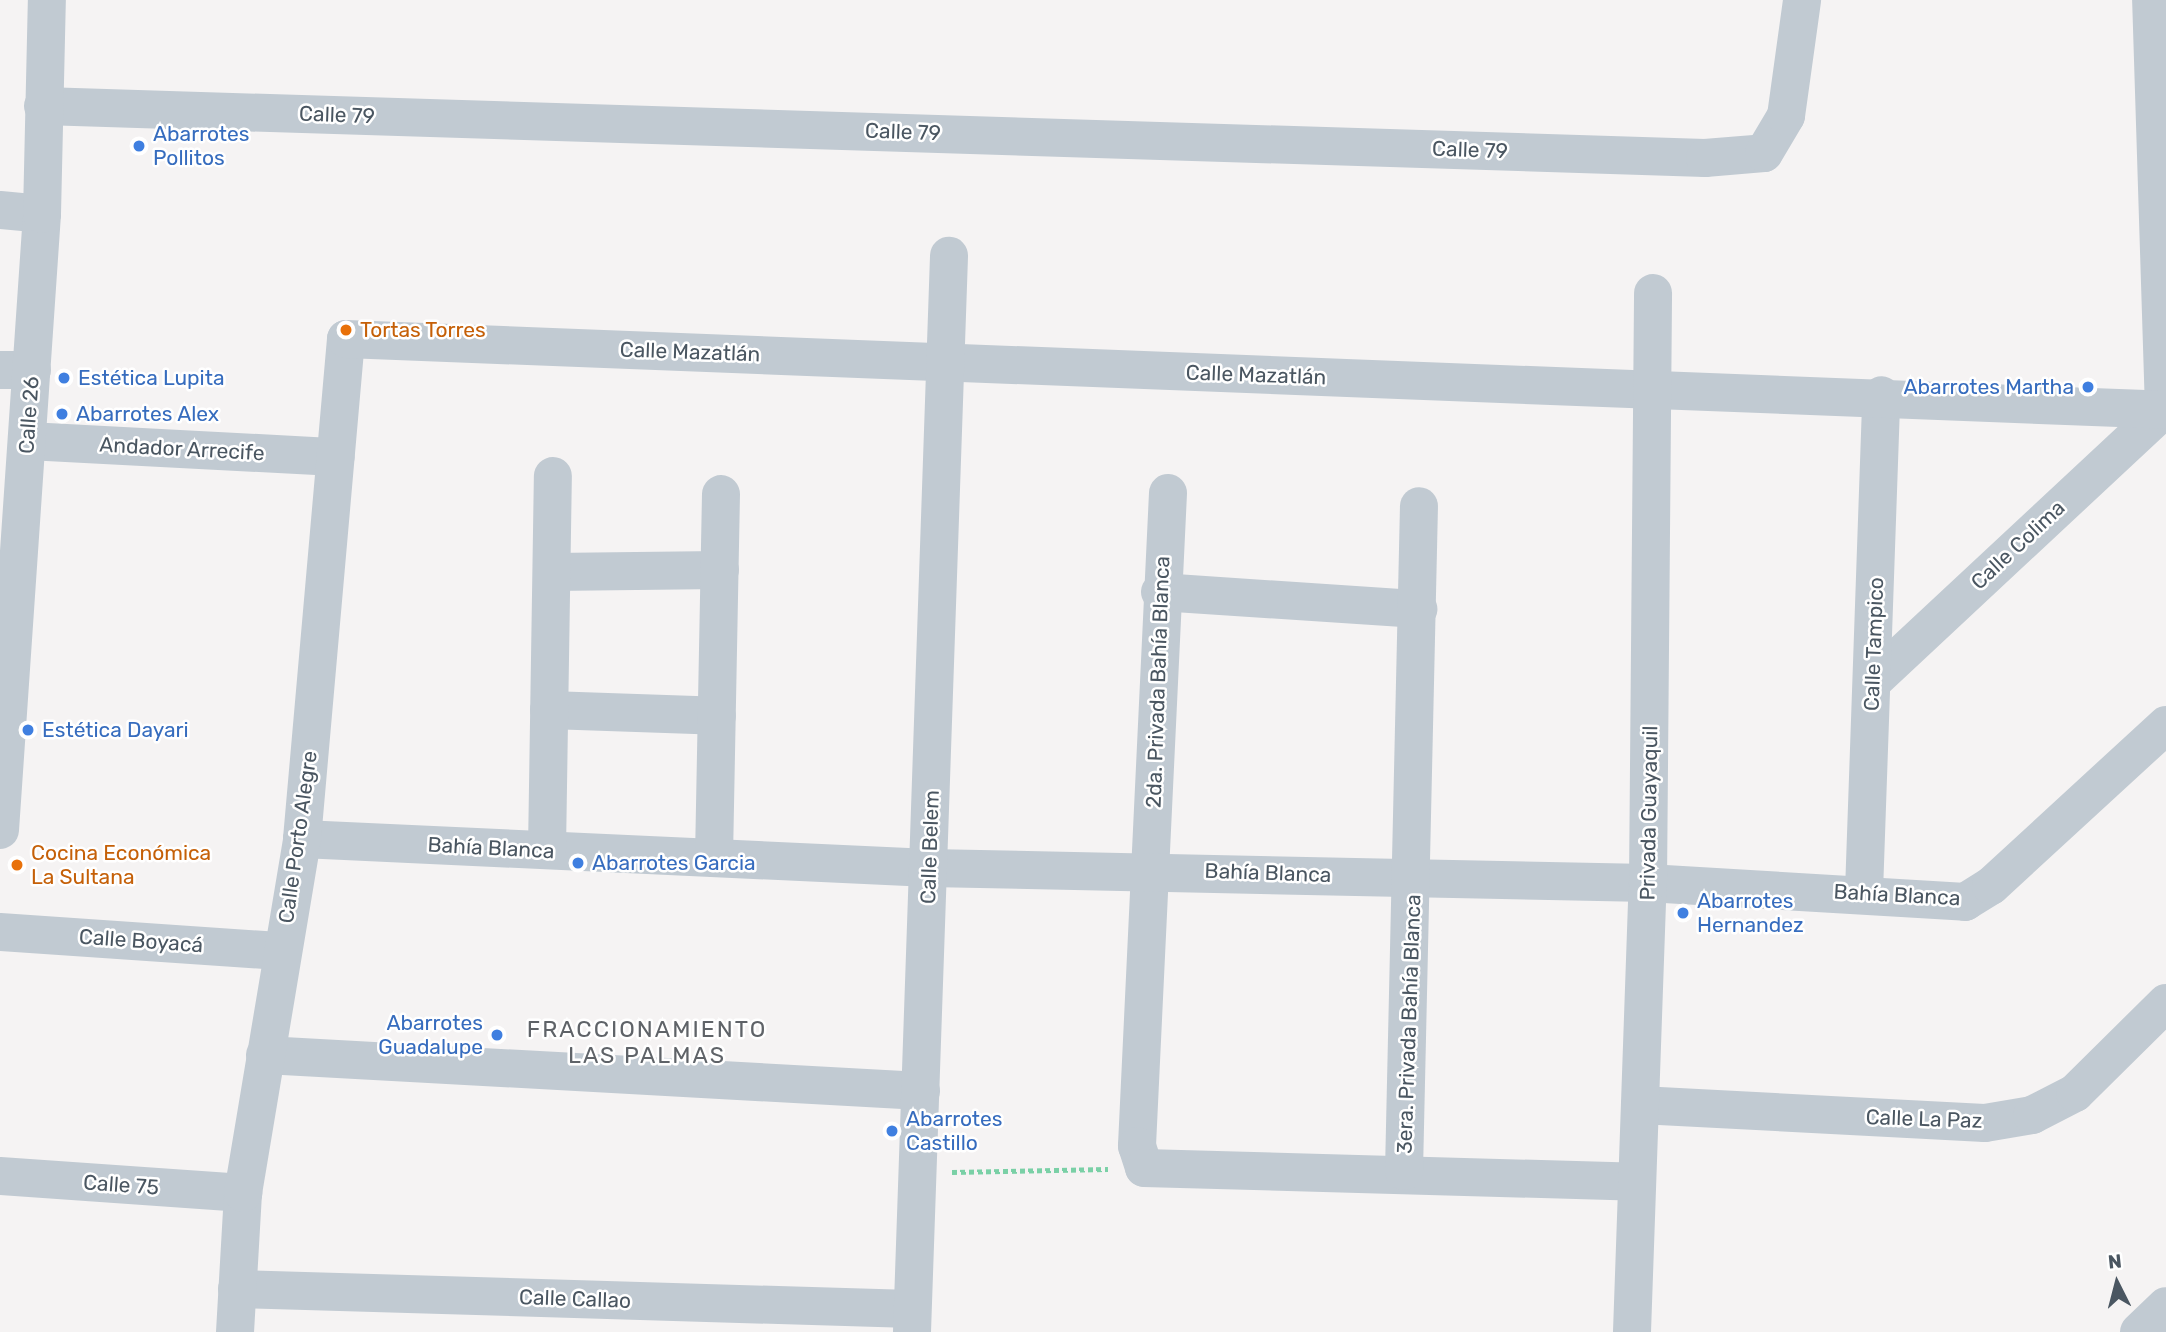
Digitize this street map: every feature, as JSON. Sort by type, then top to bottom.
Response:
[{"type":"street","name":"Calle 26","points":[[0,830],[12,513],[28,442],[16,370],[43,214],[47,0]]},
{"type":"street","name":"Calle 79","points":[[43,106],[1691,157],[1764,153],[1786,116],[1801,0]]},
{"type":"street","points":[[2151,0],[2165,410]]},
{"type":"street","points":[[0,210],[43,214]]},
{"type":"street","name":"Calle Belem","points":[[912,1321],[950,256]]},
{"type":"street","name":"Privada Guayaquil","points":[[1632,1332],[1648,883],[1656,391],[1653,293]]},
{"type":"street","name":"Calle Mazatlán","points":[[346,339],[1656,391],[1881,395],[2165,410]]},
{"type":"street","name":"Calle Porto Alegre","points":[[235,1332],[243,1193],[302,839],[346,339]]},
{"type":"street","name":"Calle Tampico","points":[[1864,892],[1881,395]]},
{"type":"street","name":"Calle Colima","points":[[1873,681],[2165,410]]},
{"type":"street","name":"Andador Arrecife","points":[[28,442],[336,457]]},
{"type":"street","points":[[547,850],[554,476]]},
{"type":"street","points":[[715,858],[721,494]]},
{"type":"street","name":"2da. Privada Bahía Blanca","points":[[1151,870],[1160,592],[1168,494]]},
{"type":"street","points":[[1413,877],[1419,506]]},
{"type":"street","points":[[552,572],[720,570]]},
{"type":"street","points":[[1160,592],[1418,608]]},
{"type":"street","points":[[549,710],[717,716]]},
{"type":"street","name":"Bahía Blanca","points":[[302,839],[929,868],[1151,870],[1648,883],[1864,892],[1965,902],[1991,886],[2165,727]]},
{"type":"street","points":[[1144,1168],[1137,1146],[1151,870]]},
{"type":"street","name":"3era. Privada Bahía Blanca","points":[[1405,1171],[1413,877]]},
{"type":"street","name":"Calle Boyacá","points":[[0,932],[282,951]]},
{"type":"street","name":"Calle La Paz","points":[[1640,1105],[1985,1123],[2032,1115],[2075,1093],[2166,1003]]},
{"type":"street","points":[[265,1055],[921,1091]]},
{"type":"street","name":"3era. Privada Bahía Blanca","points":[[1144,1168],[1405,1171],[1637,1182]]},
{"type":"street","name":"Calle 75","points":[[0,1176],[243,1193]]},
{"type":"street","name":"Calle Callao","points":[[237,1289],[912,1321]]},
{"type":"street","points":[[2139,1332],[2166,1306]]},
{"type":"path","points":[[916,1173],[1144,1168]]},
{"type":"place","name":"Abarrotes Pollitos","points":[[139,146]]},
{"type":"place","name":"Tortas Torres","points":[[346,330]]},
{"type":"place","name":"Estética Lupita","points":[[64,378]]},
{"type":"place","name":"Abarrotes Martha","points":[[2088,387]]},
{"type":"place","name":"Abarrotes Alex","points":[[62,414]]},
{"type":"place","name":"Estética Dayari","points":[[28,730]]},
{"type":"place","name":"Abarrotes Garcia","points":[[578,863]]},
{"type":"place","name":"Cocina Económica La Sultana","points":[[17,865]]},
{"type":"place","name":"Abarrotes Hernandez","points":[[1683,913]]},
{"type":"place","name":"Abarrotes Guadalupe","points":[[497,1035]]},
{"type":"place","name":"Abarrotes Castillo","points":[[892,1131]]},
{"type":"district","name":"FRACCIONAMIENTO LAS PALMAS","points":[[647,1042]]}]
